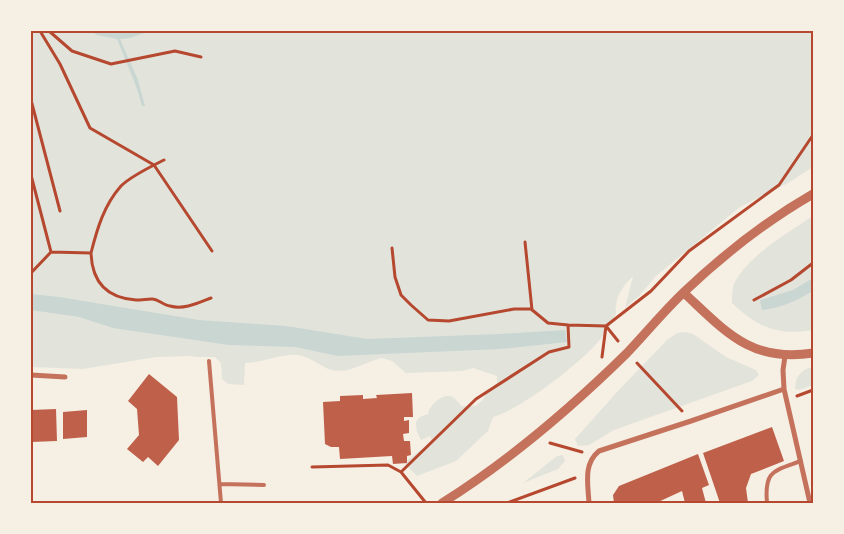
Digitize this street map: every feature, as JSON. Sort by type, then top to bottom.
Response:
[{"type":"street","points":[[442,503],[479,479],[531,438],[599,379],[684,292],[733,249],[786,210],[813,194]]},
{"type":"street","points":[[684,292],[733,338],[758,350],[785,356],[813,353]]},
{"type":"street","points":[[785,356],[783,370],[784,389],[810,503]]},
{"type":"street","points":[[31,375],[65,377]]},
{"type":"street","points":[[589,503],[587,474],[589,462],[598,451],[784,389]]},
{"type":"lane","points":[[209,361],[221,503]]},
{"type":"lane","points":[[768,503],[766,488],[769,478],[776,470],[801,461]]},
{"type":"lane","points":[[220,484],[264,485]]},
{"type":"path","points":[[40,31],[60,64],[90,128],[154,166],[212,251]]},
{"type":"path","points":[[49,31],[72,51],[111,64],[175,51],[201,57]]},
{"type":"path","points":[[31,100],[60,211]]},
{"type":"path","points":[[392,248],[395,277],[402,295],[411,306],[428,320],[449,321],[514,309],[532,310],[548,323],[606,326],[652,291],[689,251],[779,185],[813,135]]},
{"type":"path","points":[[164,160],[122,185],[108,204],[97,228],[91,253],[92,266],[105,291],[120,298],[154,299],[168,306],[184,308],[211,298]]},
{"type":"path","points":[[31,175],[51,252]]},
{"type":"path","points":[[525,242],[532,310]]},
{"type":"path","points":[[31,273],[51,252],[91,253]]},
{"type":"path","points":[[754,300],[791,280],[813,263]]},
{"type":"path","points":[[402,472],[476,399],[549,352],[570,347],[568,325]]},
{"type":"path","points":[[606,326],[627,352],[691,421]]},
{"type":"path","points":[[599,379],[606,326]]},
{"type":"path","points":[[531,438],[592,456]]},
{"type":"path","points":[[312,467],[388,465],[402,472],[426,503]]},
{"type":"path","points":[[507,503],[587,474]]},
{"type":"shaded area","points":[[31,31],[813,31],[813,167],[788,183],[740,207],[656,276],[639,296],[625,308],[633,276],[620,293],[616,313],[605,333],[585,355],[536,394],[493,417],[488,431],[456,461],[417,476],[404,463],[432,441],[430,436],[421,440],[416,428],[419,418],[428,414],[434,403],[445,396],[453,397],[462,406],[475,406],[482,401],[497,383],[497,376],[473,368],[462,371],[406,373],[392,361],[382,358],[341,371],[326,368],[313,360],[298,355],[245,363],[244,385],[228,384],[222,379],[221,363],[215,357],[156,357],[83,369],[31,367]]},
{"type":"shaded area","points":[[91,31],[150,31],[130,38],[120,39],[138,80],[145,106],[142,106],[117,39],[97,35]]},
{"type":"shaded area","points":[[813,216],[813,330],[789,332],[759,324],[732,303],[734,284],[748,264],[758,255]]},
{"type":"shaded area","points":[[813,278],[813,291],[788,304],[762,310],[760,300],[793,290]]},
{"type":"shaded area","points":[[31,294],[199,320],[286,326],[367,339],[565,330],[567,342],[500,349],[338,356],[295,347],[229,345],[113,328],[79,317],[31,310]]},
{"type":"shaded area","points":[[686,332],[693,334],[726,357],[756,370],[759,375],[752,381],[614,430],[589,445],[578,446],[575,439],[618,391],[667,340],[677,333]]},
{"type":"shaded area","points":[[813,367],[813,385],[799,390],[795,389],[799,374]]},
{"type":"shaded area","points":[[563,455],[565,461],[558,469],[523,483],[557,456]]},
{"type":"building","points":[[149,374],[177,397],[179,440],[158,466],[148,457],[143,462],[127,449],[139,435],[137,409],[128,401]]},
{"type":"building","points":[[412,393],[413,417],[404,417],[404,421],[409,420],[409,433],[403,434],[404,441],[410,441],[411,455],[407,456],[407,463],[393,464],[392,456],[340,459],[339,447],[331,447],[325,444],[323,402],[340,401],[340,396],[363,395],[363,399],[377,398],[376,395]]},
{"type":"building","points":[[56,409],[57,441],[31,442],[31,410]]},
{"type":"building","points":[[87,410],[87,437],[63,439],[63,412]]},
{"type":"building","points":[[772,427],[784,461],[751,474],[746,488],[748,503],[720,503],[703,453]]},
{"type":"building","points":[[698,454],[709,485],[702,488],[706,503],[685,503],[682,491],[656,503],[614,503],[613,495],[619,486]]}]
